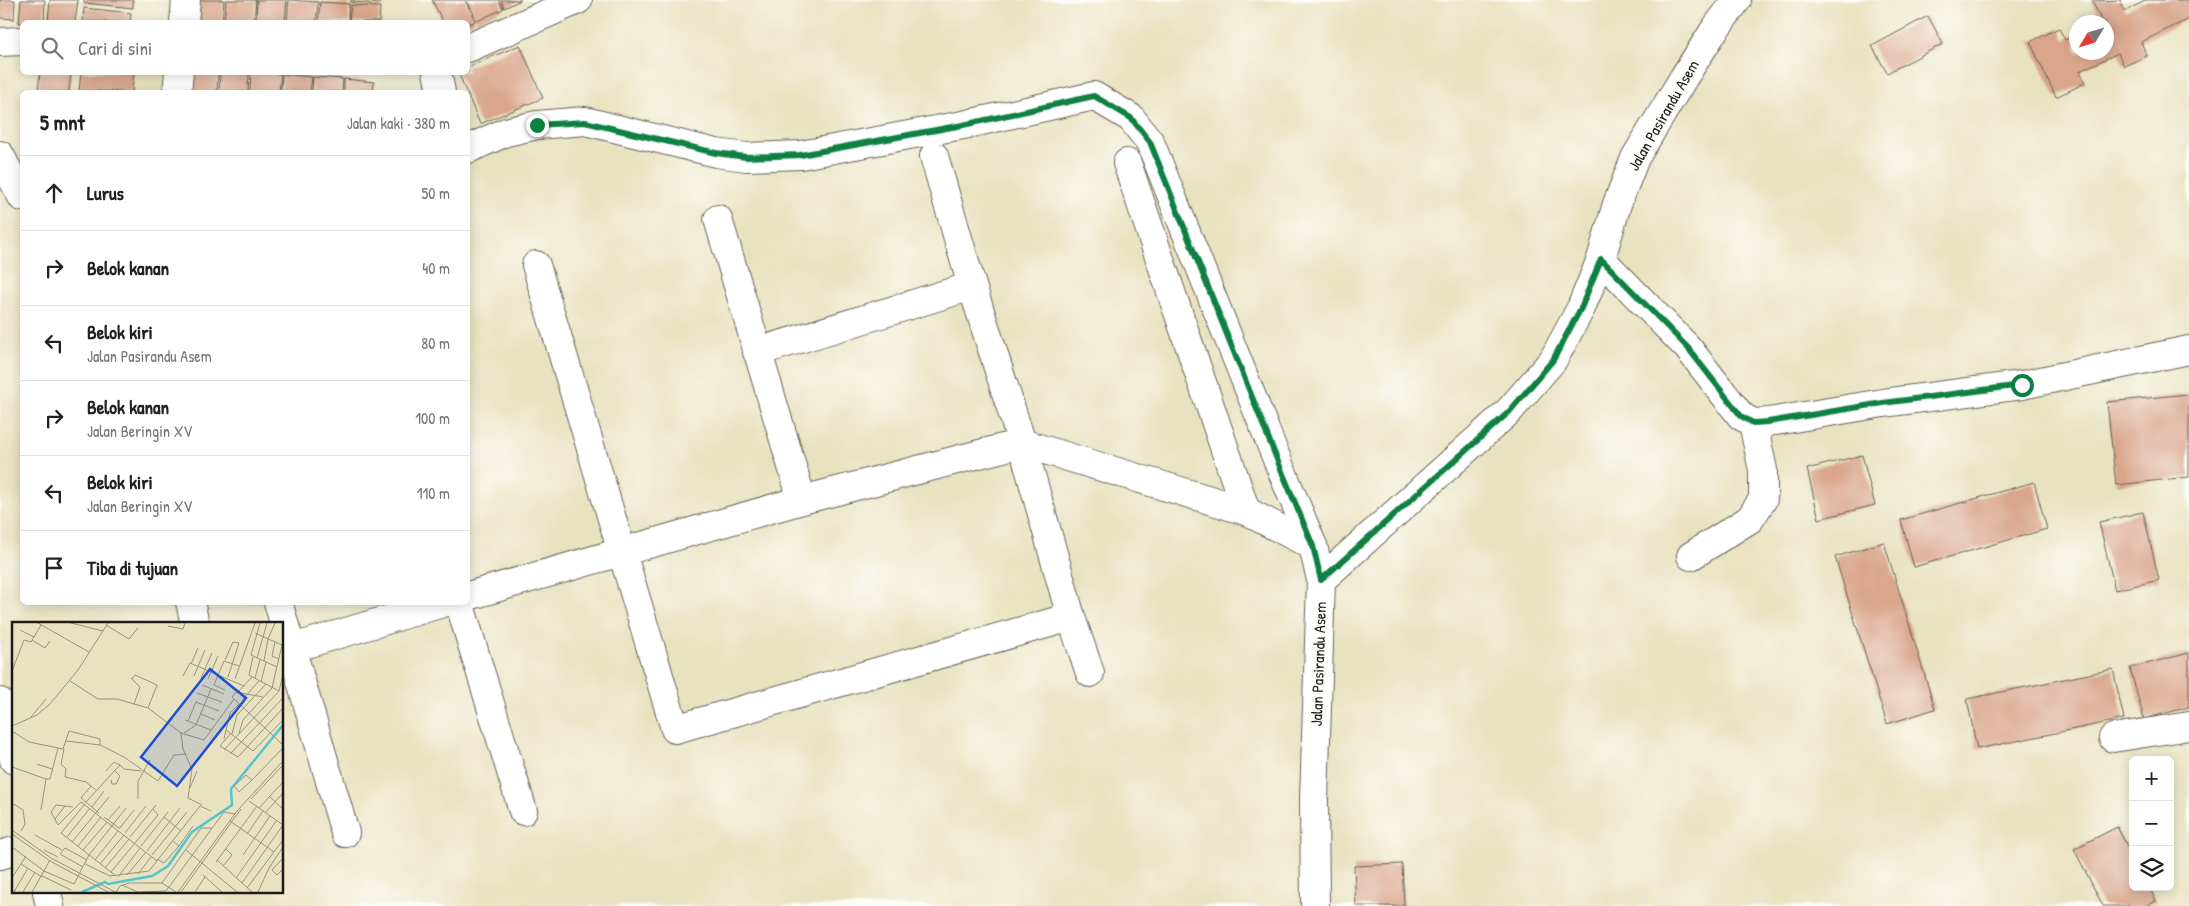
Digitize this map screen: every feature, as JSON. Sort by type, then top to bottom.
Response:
[{"type":"street","points":[[184,20],[186,0]]},
{"type":"street","points":[[470,47],[578,0]]},
{"type":"street","name":"Jalan Pasirandu Asem","points":[[1315,906],[1314,800],[1321,580],[1509,412],[1553,360],[1581,308],[1601,259],[1617,204],[1635,158],[1715,29],[1738,0]]},
{"type":"street","points":[[0,42],[20,41]]},
{"type":"street","points":[[178,90],[179,75]]},
{"type":"street","points":[[438,75],[441,90]]},
{"type":"street","points":[[470,148],[506,132],[537,125],[585,122],[716,153],[746,157],[800,155],[963,125],[1094,96],[1131,118],[1150,142],[1313,546],[1321,580]]},
{"type":"street","points":[[0,155],[20,193]]},
{"type":"street","points":[[934,156],[972,286],[1022,443],[1071,617],[1090,673]]},
{"type":"street","points":[[1126,164],[1246,512]]},
{"type":"street","points":[[0,194],[20,197]]},
{"type":"street","points":[[718,219],[802,500]]},
{"type":"street","points":[[1601,259],[1688,348],[1741,416],[1753,423],[1950,393],[2022,385],[2189,350]]},
{"type":"street","points":[[536,265],[673,728],[677,730],[1071,617]]},
{"type":"street","points":[[757,352],[972,286]]},
{"type":"street","points":[[1691,556],[1750,519],[1762,499],[1764,470],[1753,423]]},
{"type":"street","points":[[470,595],[802,500],[1022,443],[1246,512],[1313,546]]},
{"type":"street","points":[[191,605],[195,622]]},
{"type":"street","points":[[279,605],[293,648],[345,833]]},
{"type":"street","points":[[293,648],[436,605]]},
{"type":"street","points":[[459,605],[523,811]]},
{"type":"street","points":[[0,703],[12,752]]},
{"type":"street","points":[[2113,738],[2189,726]]},
{"type":"building","points":[[0,0],[15,0],[14,19],[0,18]]},
{"type":"building","points":[[21,0],[45,0],[44,20],[20,20],[19,23]]},
{"type":"building","points":[[50,0],[78,0],[75,20],[48,20]]},
{"type":"building","points":[[84,0],[133,0],[133,8],[84,3]]},
{"type":"building","points":[[195,0],[224,0],[222,20],[193,20]]},
{"type":"building","points":[[226,0],[256,0],[254,20],[224,20]]},
{"type":"building","points":[[257,0],[287,0],[285,20],[256,20]]},
{"type":"building","points":[[289,0],[318,2],[316,20],[287,20]]},
{"type":"building","points":[[351,0],[381,0],[380,4],[351,2]]},
{"type":"building","points":[[432,0],[465,0],[475,21],[470,24],[470,20],[442,20]]},
{"type":"building","points":[[467,0],[499,0],[503,9],[477,21]]},
{"type":"building","points":[[501,0],[521,0],[504,8]]},
{"type":"building","points":[[2120,0],[2125,11],[2147,0],[2189,0],[2189,19],[2141,42],[2147,56],[2124,66],[2118,53],[2114,55],[2114,15],[2099,15],[2092,1]]},
{"type":"building","points":[[320,2],[349,4],[348,20],[318,20]]},
{"type":"building","points":[[351,5],[380,7],[379,20],[349,20]]},
{"type":"building","points":[[84,8],[131,13],[130,20],[83,20]]},
{"type":"building","points":[[1928,16],[1943,44],[1887,73],[1872,46]]},
{"type":"building","points":[[2059,28],[2065,40],[2069,38],[2069,60],[2103,60],[2080,71],[2085,83],[2056,97],[2030,42]]},
{"type":"building","points":[[520,45],[543,98],[480,124],[470,100],[470,90],[466,90],[459,75],[470,75],[470,66]]},
{"type":"building","points":[[40,75],[71,75],[69,90],[38,90]]},
{"type":"building","points":[[81,75],[134,75],[132,90],[79,90]]},
{"type":"building","points":[[189,75],[218,75],[217,90],[187,90]]},
{"type":"building","points":[[220,75],[249,75],[248,90],[219,90]]},
{"type":"building","points":[[251,75],[281,75],[279,90],[250,90]]},
{"type":"building","points":[[282,75],[312,77],[310,90],[281,90]]},
{"type":"building","points":[[313,77],[343,79],[342,90],[312,90]]},
{"type":"building","points":[[344,79],[374,82],[373,90],[344,90]]},
{"type":"building","points":[[2189,394],[2189,477],[2116,485],[2107,402]]},
{"type":"building","points":[[1862,455],[1875,505],[1819,519],[1807,469]]},
{"type":"building","points":[[2034,482],[2047,529],[1914,567],[1901,520]]},
{"type":"building","points":[[2143,512],[2159,580],[2115,590],[2099,522]]},
{"type":"building","points":[[1884,542],[1935,709],[1887,724],[1835,557]]},
{"type":"building","points":[[2189,653],[2189,707],[2144,719],[2130,668]]},
{"type":"building","points":[[2113,669],[2124,719],[1977,749],[1967,699]]},
{"type":"building","points":[[2117,827],[2129,850],[2129,891],[2151,891],[2156,901],[2146,906],[2103,906],[2074,849]]},
{"type":"building","points":[[1402,864],[1404,906],[1356,906],[1354,866]]},
{"type":"route","points":[[537,125],[585,122],[664,139],[716,153],[746,157],[800,155],[963,125],[1094,96],[1131,118],[1150,142],[1313,546],[1321,580],[1509,412],[1553,360],[1581,308],[1601,259],[1688,348],[1741,416],[1753,423],[1950,393],[2022,385]]}]
